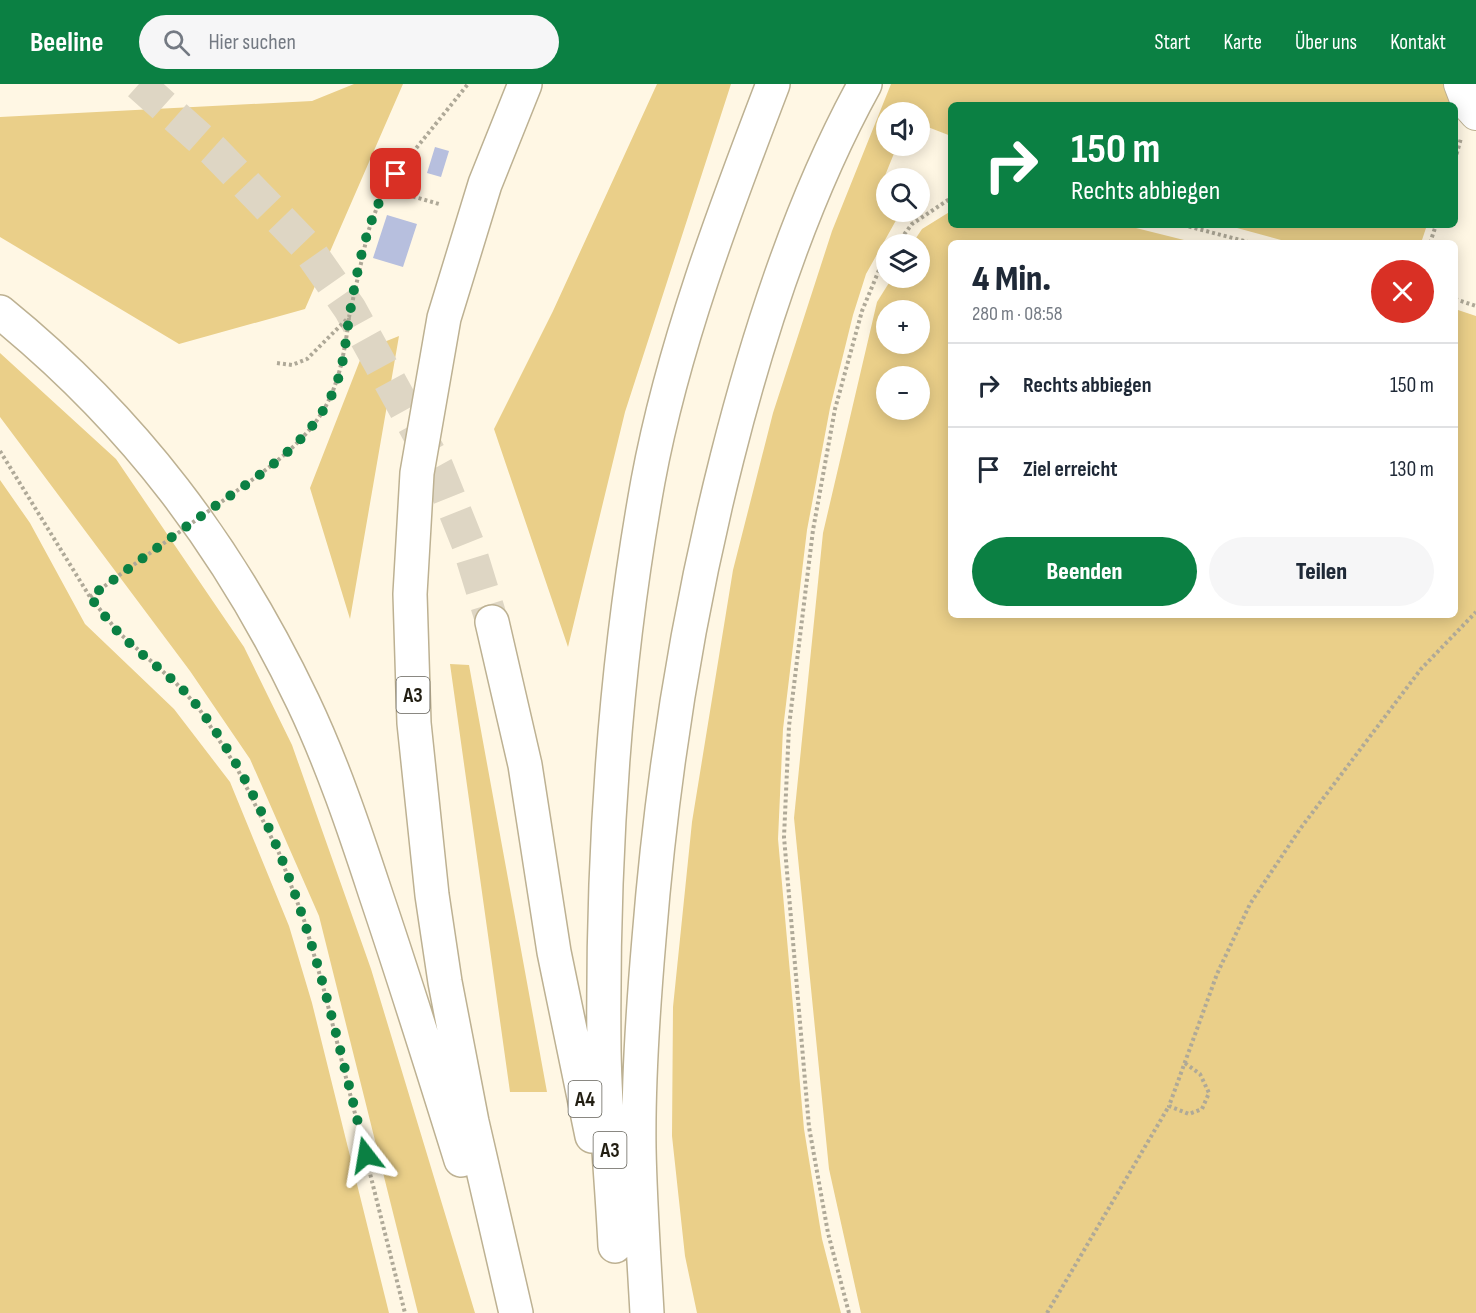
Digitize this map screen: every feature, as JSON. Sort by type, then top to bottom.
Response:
[{"type":"highway","name":"A3","points":[[516,1313],[472,1122],[435,917],[414,723],[410,594],[417,473],[444,318],[485,184],[525,84]]},
{"type":"highway","name":"A3","points":[[634,1313],[615,1246],[604,1053],[604,938],[611,784],[627,633],[648,481],[666,404],[721,219],[773,84]]},
{"type":"highway","name":"A3","points":[[647,1313],[639,1149],[641,1042],[661,800],[687,632],[744,390],[780,280],[839,131],[865,84]]},
{"type":"highway","points":[[0,312],[60,363],[137,441],[187,505],[221,555],[275,647],[304,704],[351,821],[510,1313]]},
{"type":"highway","name":"A4","points":[[492,622],[522,754],[554,952],[615,1246]]},
{"type":"lane","points":[[1460,84],[1468,105],[1476,114]]},
{"type":"path","points":[[90,597],[259,475],[289,452],[310,431],[324,411],[343,364],[349,317],[368,232],[384,189],[468,84]]},
{"type":"path","points":[[384,189],[439,204]]},
{"type":"path","points":[[904,234],[912,224],[948,200]]},
{"type":"path","points":[[1194,228],[1240,240]]},
{"type":"path","points":[[849,1313],[828,1233],[809,1127],[784,837],[789,726],[813,530],[836,409],[862,311],[876,277]]},
{"type":"path","points":[[1458,300],[1476,306]]},
{"type":"path","points":[[277,363],[292,365],[307,359],[349,317]]},
{"type":"path","points":[[0,451],[90,597],[118,632],[176,683],[198,707],[237,768],[279,853],[304,920],[323,986],[405,1313]]},
{"type":"path","points":[[1047,1313],[1169,1106],[1217,974],[1250,904],[1300,829],[1421,669],[1476,612]]},
{"type":"path","points":[[1169,1106],[1189,1114],[1202,1109],[1209,1093],[1200,1074],[1185,1063]]},
{"type":"shaded area","points":[[354,84],[403,84],[305,309],[179,344],[0,237],[0,117],[312,101]]},
{"type":"shaded area","points":[[657,84],[731,84],[625,412],[568,647],[494,429],[553,311]]},
{"type":"shaded area","points":[[891,84],[1446,84],[1449,102],[948,102],[948,135],[930,128],[930,102],[884,102]]},
{"type":"shaded area","points":[[876,121],[876,156],[893,156],[888,168],[876,168],[876,222],[895,222],[888,234],[876,234],[876,256],[866,274],[853,315],[830,408],[807,530],[783,729],[778,839],[804,1129],[822,1239],[841,1313],[697,1313],[685,1256],[672,1136],[673,1007],[692,822],[733,570],[773,413],[832,231]]},
{"type":"shaded area","points":[[948,213],[948,228],[1136,228],[1184,240],[948,240],[948,618],[1458,618],[1458,310],[1476,316],[1476,1313],[861,1313],[829,1169],[794,818],[823,533],[876,306],[876,354],[930,354],[930,300],[878,300],[886,288],[930,288],[930,234],[919,234],[922,229]]},
{"type":"shaded area","points":[[1237,228],[1426,228],[1422,240],[1281,240]]},
{"type":"shaded area","points":[[399,336],[350,619],[310,488],[364,350]]},
{"type":"shaded area","points":[[0,353],[116,459],[244,647],[292,745],[371,969],[475,1313],[418,1313],[319,916],[250,759],[190,671],[0,417]]},
{"type":"shaded area","points":[[0,480],[30,523],[85,624],[174,709],[230,782],[289,926],[312,1003],[389,1313],[0,1313]]},
{"type":"shaded area","points":[[450,664],[469,665],[547,1092],[510,1092]]},
{"type":"building","points":[[435,147],[449,151],[441,177],[427,173]]},
{"type":"building","points":[[387,215],[417,224],[403,267],[373,258]]},
{"type":"tunnel","points":[[139,84],[213,150],[306,246],[350,309],[437,467],[468,544],[492,622]]},
{"type":"route","points":[[366,1155],[304,920],[279,853],[237,768],[198,707],[176,683],[118,632],[90,597],[274,464],[310,431],[324,411],[335,389],[343,364],[349,317],[368,232],[384,189],[396,174]]}]
